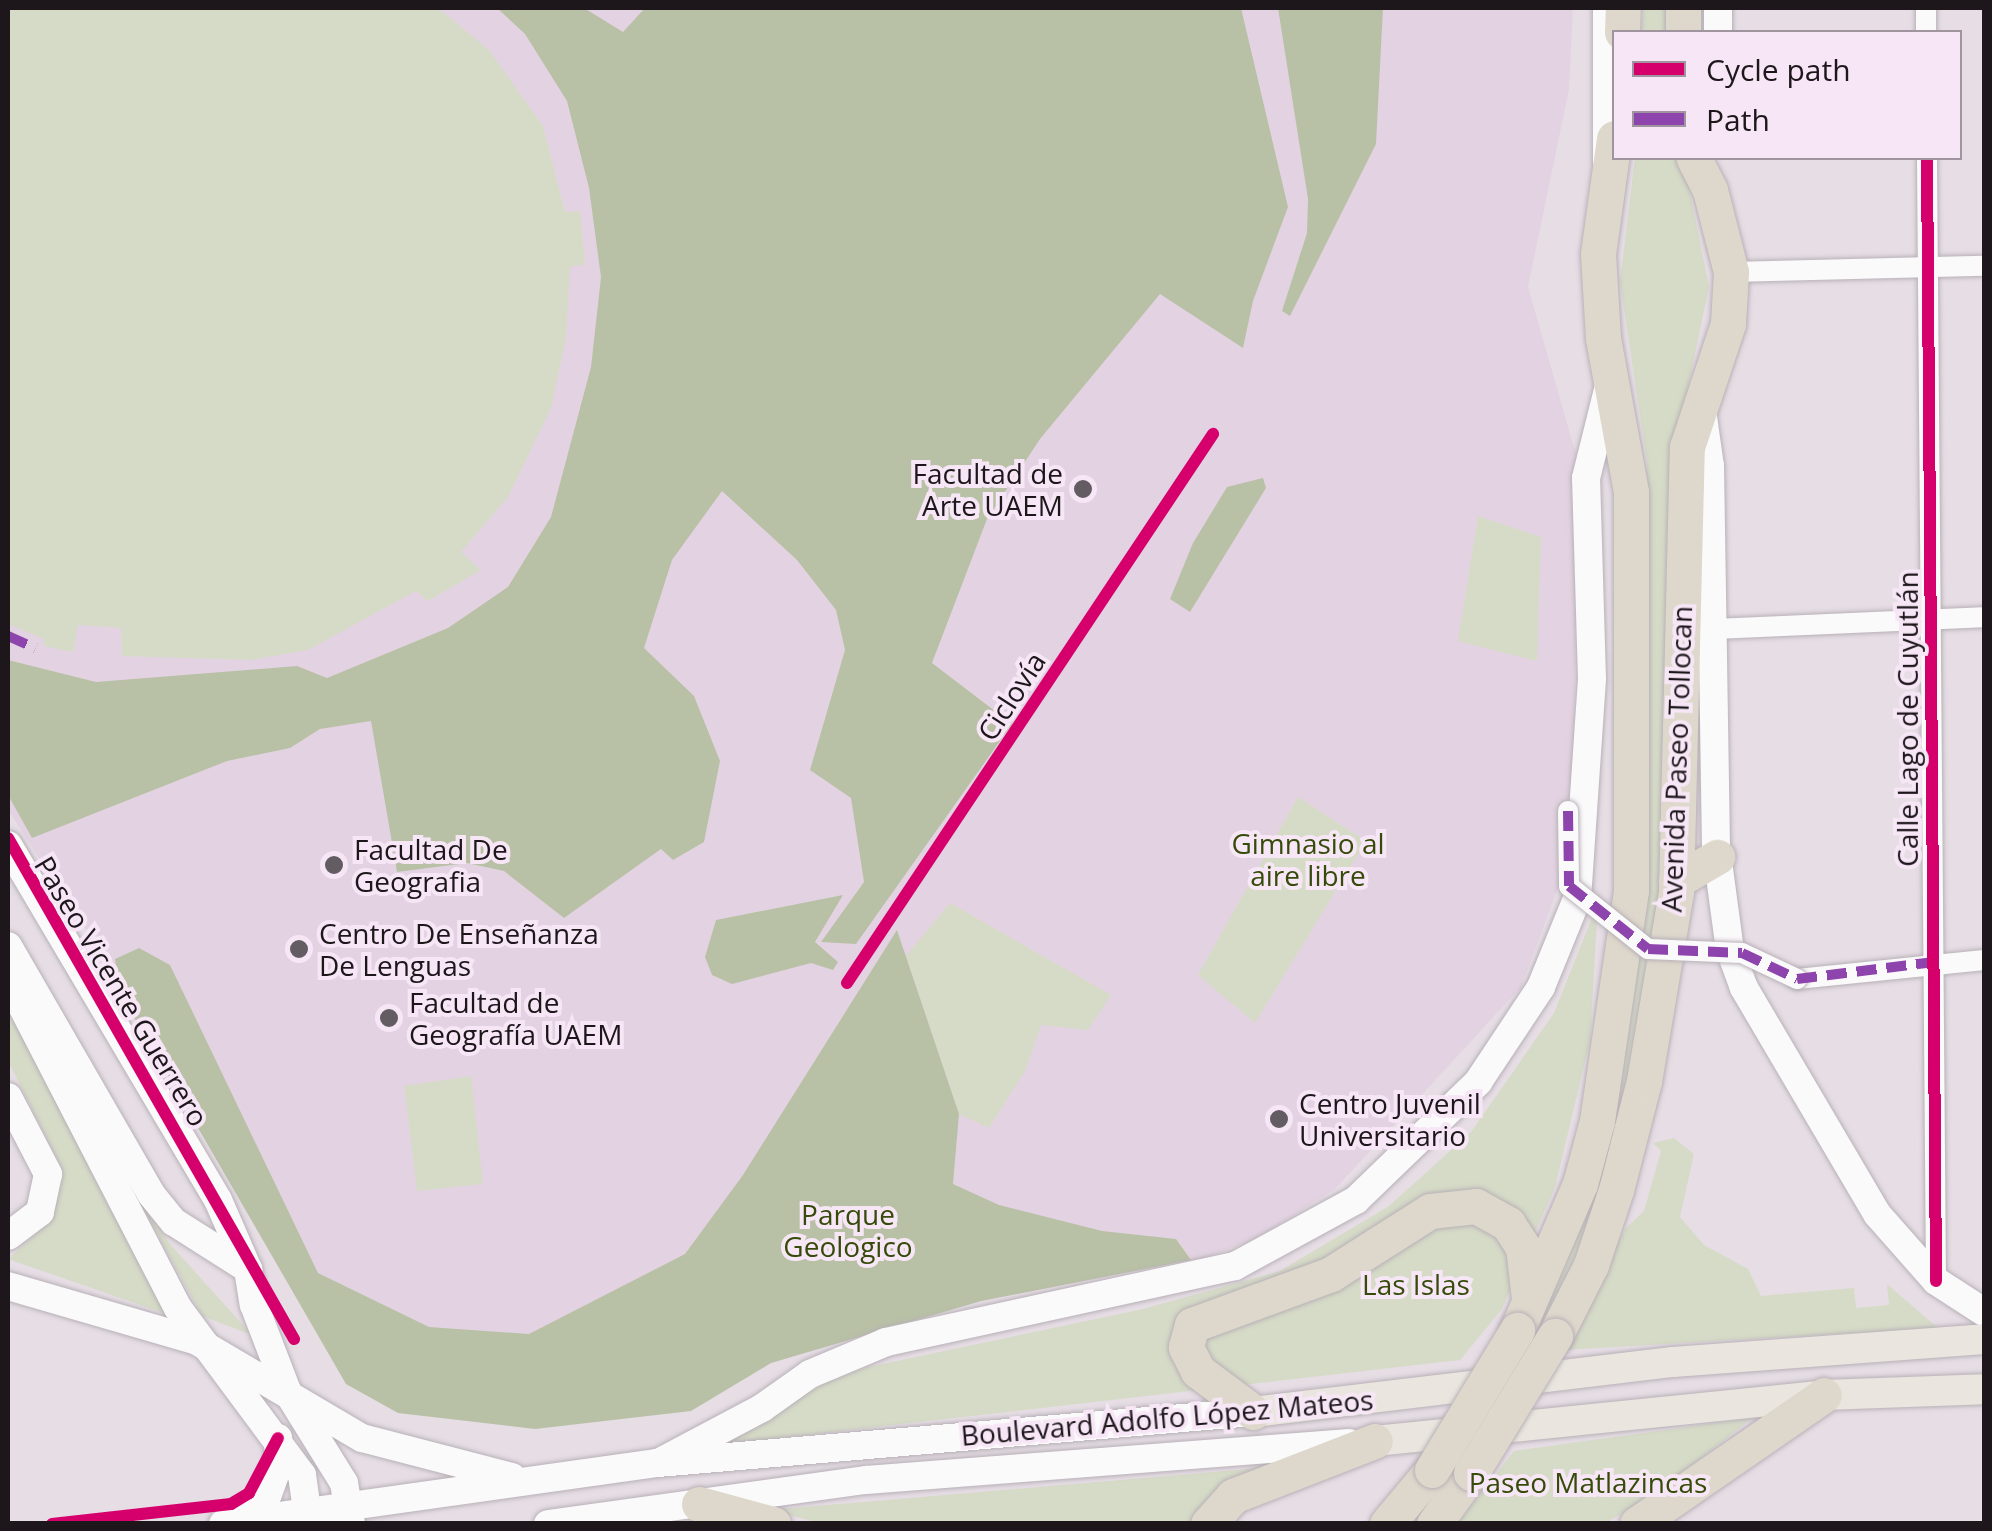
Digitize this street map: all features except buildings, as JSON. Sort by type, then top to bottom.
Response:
[{"type":"highway","name":"Avenida Paseo Tollocan","points":[[1364,1524],[1398,1510],[1432,1470],[1523,1317],[1580,1184],[1597,1121],[1631,890],[1631,492],[1610,381],[1598,254],[1612,153]]},
{"type":"highway","name":"Avenida Paseo Tollocan","points":[[1434,1524],[1472,1473],[1555,1336],[1590,1265],[1616,1190],[1654,1033],[1676,882],[1684,477],[1700,397],[1728,324],[1731,272],[1712,174]]},
{"type":"highway","points":[[1676,882],[1717,857]]},
{"type":"highway","points":[[1253,1412],[1198,1371],[1186,1347],[1192,1326],[1331,1274],[1430,1211],[1476,1206],[1508,1224],[1524,1247],[1523,1317]]},
{"type":"highway","points":[[1637,1524],[1824,1395]]},
{"type":"highway","points":[[1208,1524],[1232,1496],[1375,1441]]},
{"type":"highway","points":[[699,1504],[773,1524]]},
{"type":"main road","name":"Avenida Paseo Tollocan","points":[[1607,8],[1608,182]]},
{"type":"main road","points":[[658,1463],[762,1408],[810,1374],[886,1342],[1235,1266],[1356,1200],[1478,1082],[1541,987],[1577,899],[1592,679],[1586,478],[1610,381]]},
{"type":"main road","points":[[1700,397],[1710,466],[1717,857],[1730,950],[1744,988],[1878,1214],[1936,1281],[1984,1312]]},
{"type":"main road","name":"Paseo Vicente Guerrero","points":[[8,845],[218,1200],[248,1268],[254,1305],[287,1391],[344,1482],[350,1516]]},
{"type":"main road","points":[[8,946],[152,1194],[174,1222],[248,1268]]},
{"type":"main road","points":[[8,979],[197,1341],[278,1438],[302,1475],[309,1518]]},
{"type":"main road","points":[[8,1097],[48,1174],[40,1212],[8,1236]]},
{"type":"main road","points":[[8,1286],[197,1341],[362,1438],[533,1481]]},
{"type":"main road","name":"Boulevard Adolfo López Mateos","points":[[223,1524],[350,1516],[533,1481],[658,1463],[1253,1412],[1673,1362],[1984,1339]]},
{"type":"main road","name":"Boulevard Adolfo López Mateos","points":[[548,1524],[867,1480],[1375,1441],[1824,1395],[1984,1389]]},
{"type":"main road","points":[[233,1522],[268,1494],[279,1464],[278,1438]]},
{"type":"street","name":"Calle Lago de Cuyutlán","points":[[1927,160],[1936,1281]]},
{"type":"street","points":[[1731,272],[1984,266]]},
{"type":"street","points":[[1713,629],[1984,617]]},
{"type":"street","points":[[1568,812],[1569,886],[1648,949],[1742,953],[1797,979],[1934,962],[1984,960]]},
{"type":"shaded area","points":[[8,8],[1573,8],[1569,89],[1528,287],[1579,465],[1572,811],[1560,882],[1521,987],[1335,1189],[1258,1238],[1205,1258],[981,1301],[771,1363],[372,1373],[143,1036],[92,939],[8,810]]},
{"type":"green space","points":[[8,8],[438,8],[489,50],[543,126],[565,212],[580,211],[585,264],[570,267],[566,338],[551,408],[508,497],[461,552],[481,570],[428,601],[416,591],[308,650],[251,660],[122,656],[121,628],[78,625],[73,652],[44,646],[44,639],[8,624]]},
{"type":"green space","points":[[497,8],[584,8],[623,32],[645,8],[1241,8],[1288,207],[1253,301],[1243,348],[1160,294],[1040,439],[987,519],[932,663],[1012,724],[856,944],[821,942],[864,882],[851,798],[810,770],[845,650],[836,610],[797,560],[722,491],[672,560],[644,648],[694,696],[720,761],[704,842],[673,860],[661,849],[564,918],[504,871],[467,863],[397,872],[371,721],[320,729],[290,748],[227,761],[32,838],[8,795],[8,660],[96,682],[297,666],[327,678],[448,628],[508,587],[551,517],[591,367],[601,277],[589,188],[567,101],[525,34]]},
{"type":"green space","points":[[1278,8],[1383,8],[1376,144],[1290,316],[1282,311],[1307,233],[1308,199]]},
{"type":"green space","points":[[1643,8],[1675,8],[1675,30],[1642,30]]},
{"type":"green space","points":[[1635,160],[1683,160],[1709,287],[1674,453],[1667,883],[1611,1164],[1550,1322],[1421,1523],[1406,1524],[1578,1218],[1621,1078],[1639,923],[1647,462],[1620,282]]},
{"type":"green space","points":[[1263,478],[1266,488],[1190,612],[1170,599],[1193,543],[1227,487]]},
{"type":"green space","points":[[1478,516],[1541,537],[1537,661],[1458,641]]},
{"type":"green space","name":"Gimnasio al aire libre","points":[[1298,797],[1366,841],[1255,1023],[1198,975]]},
{"type":"green space","points":[[843,895],[815,942],[838,962],[833,970],[811,963],[732,984],[712,975],[705,957],[716,920]]},
{"type":"green space","points":[[950,903],[1111,995],[1088,1030],[1041,1025],[1025,1071],[989,1128],[959,1114],[906,956]]},
{"type":"green space","name":"Las Islas","points":[[1598,903],[1590,1041],[1555,1187],[1502,1309],[1460,1360],[727,1444],[840,1373],[1143,1309],[1280,1271],[1389,1206],[1471,1132],[1554,1013]]},
{"type":"green space","name":"Parque Geologico","points":[[897,930],[959,1114],[953,1184],[999,1205],[1102,1231],[1176,1239],[1191,1260],[981,1301],[771,1363],[691,1411],[535,1429],[398,1413],[346,1384],[119,991],[115,959],[139,948],[170,965],[318,1273],[429,1327],[529,1334],[685,1254],[743,1175]]},
{"type":"green space","points":[[8,1008],[172,1316],[8,1259],[53,1218],[61,1166],[8,1061]]},
{"type":"green space","points":[[471,1076],[483,1184],[417,1191],[404,1086]]},
{"type":"green space","points":[[1674,1138],[1694,1154],[1680,1217],[1704,1245],[1748,1269],[1761,1296],[1854,1288],[1856,1308],[1889,1305],[1887,1284],[1938,1328],[1565,1350],[1625,1229],[1644,1211],[1661,1151],[1653,1143]]},
{"type":"green space","points":[[113,1153],[169,1243],[252,1335],[202,1316]]},
{"type":"green space","name":"Paseo Matlazincas","points":[[1752,1418],[1658,1492],[1606,1523],[1457,1524],[1514,1451]]},
{"type":"green space","points":[[1273,1467],[1195,1523],[823,1524],[770,1510]]},
{"type":"marked path","points":[[8,636],[35,648]]},
{"type":"marked path","points":[[1568,811],[1569,886],[1648,949],[1742,953],[1797,979],[1934,962]]},
{"type":"cycle path","points":[[1927,160],[1936,1281]]},
{"type":"cycle path","name":"Ciclovía","points":[[847,983],[1213,434]]},
{"type":"cycle path","points":[[8,838],[294,1339]]},
{"type":"cycle path","points":[[52,1524],[231,1504],[249,1493],[278,1438]]},
{"type":"place","name":"Facultad de Arte UAEM","points":[[1083,489]]},
{"type":"place","name":"Facultad De Geografia","points":[[334,865]]},
{"type":"place","name":"Centro De Enseñanza De Lenguas","points":[[299,949]]},
{"type":"place","name":"Facultad de Geografía UAEM","points":[[389,1018]]},
{"type":"place","name":"Centro Juvenil Universitario","points":[[1279,1119]]}]
